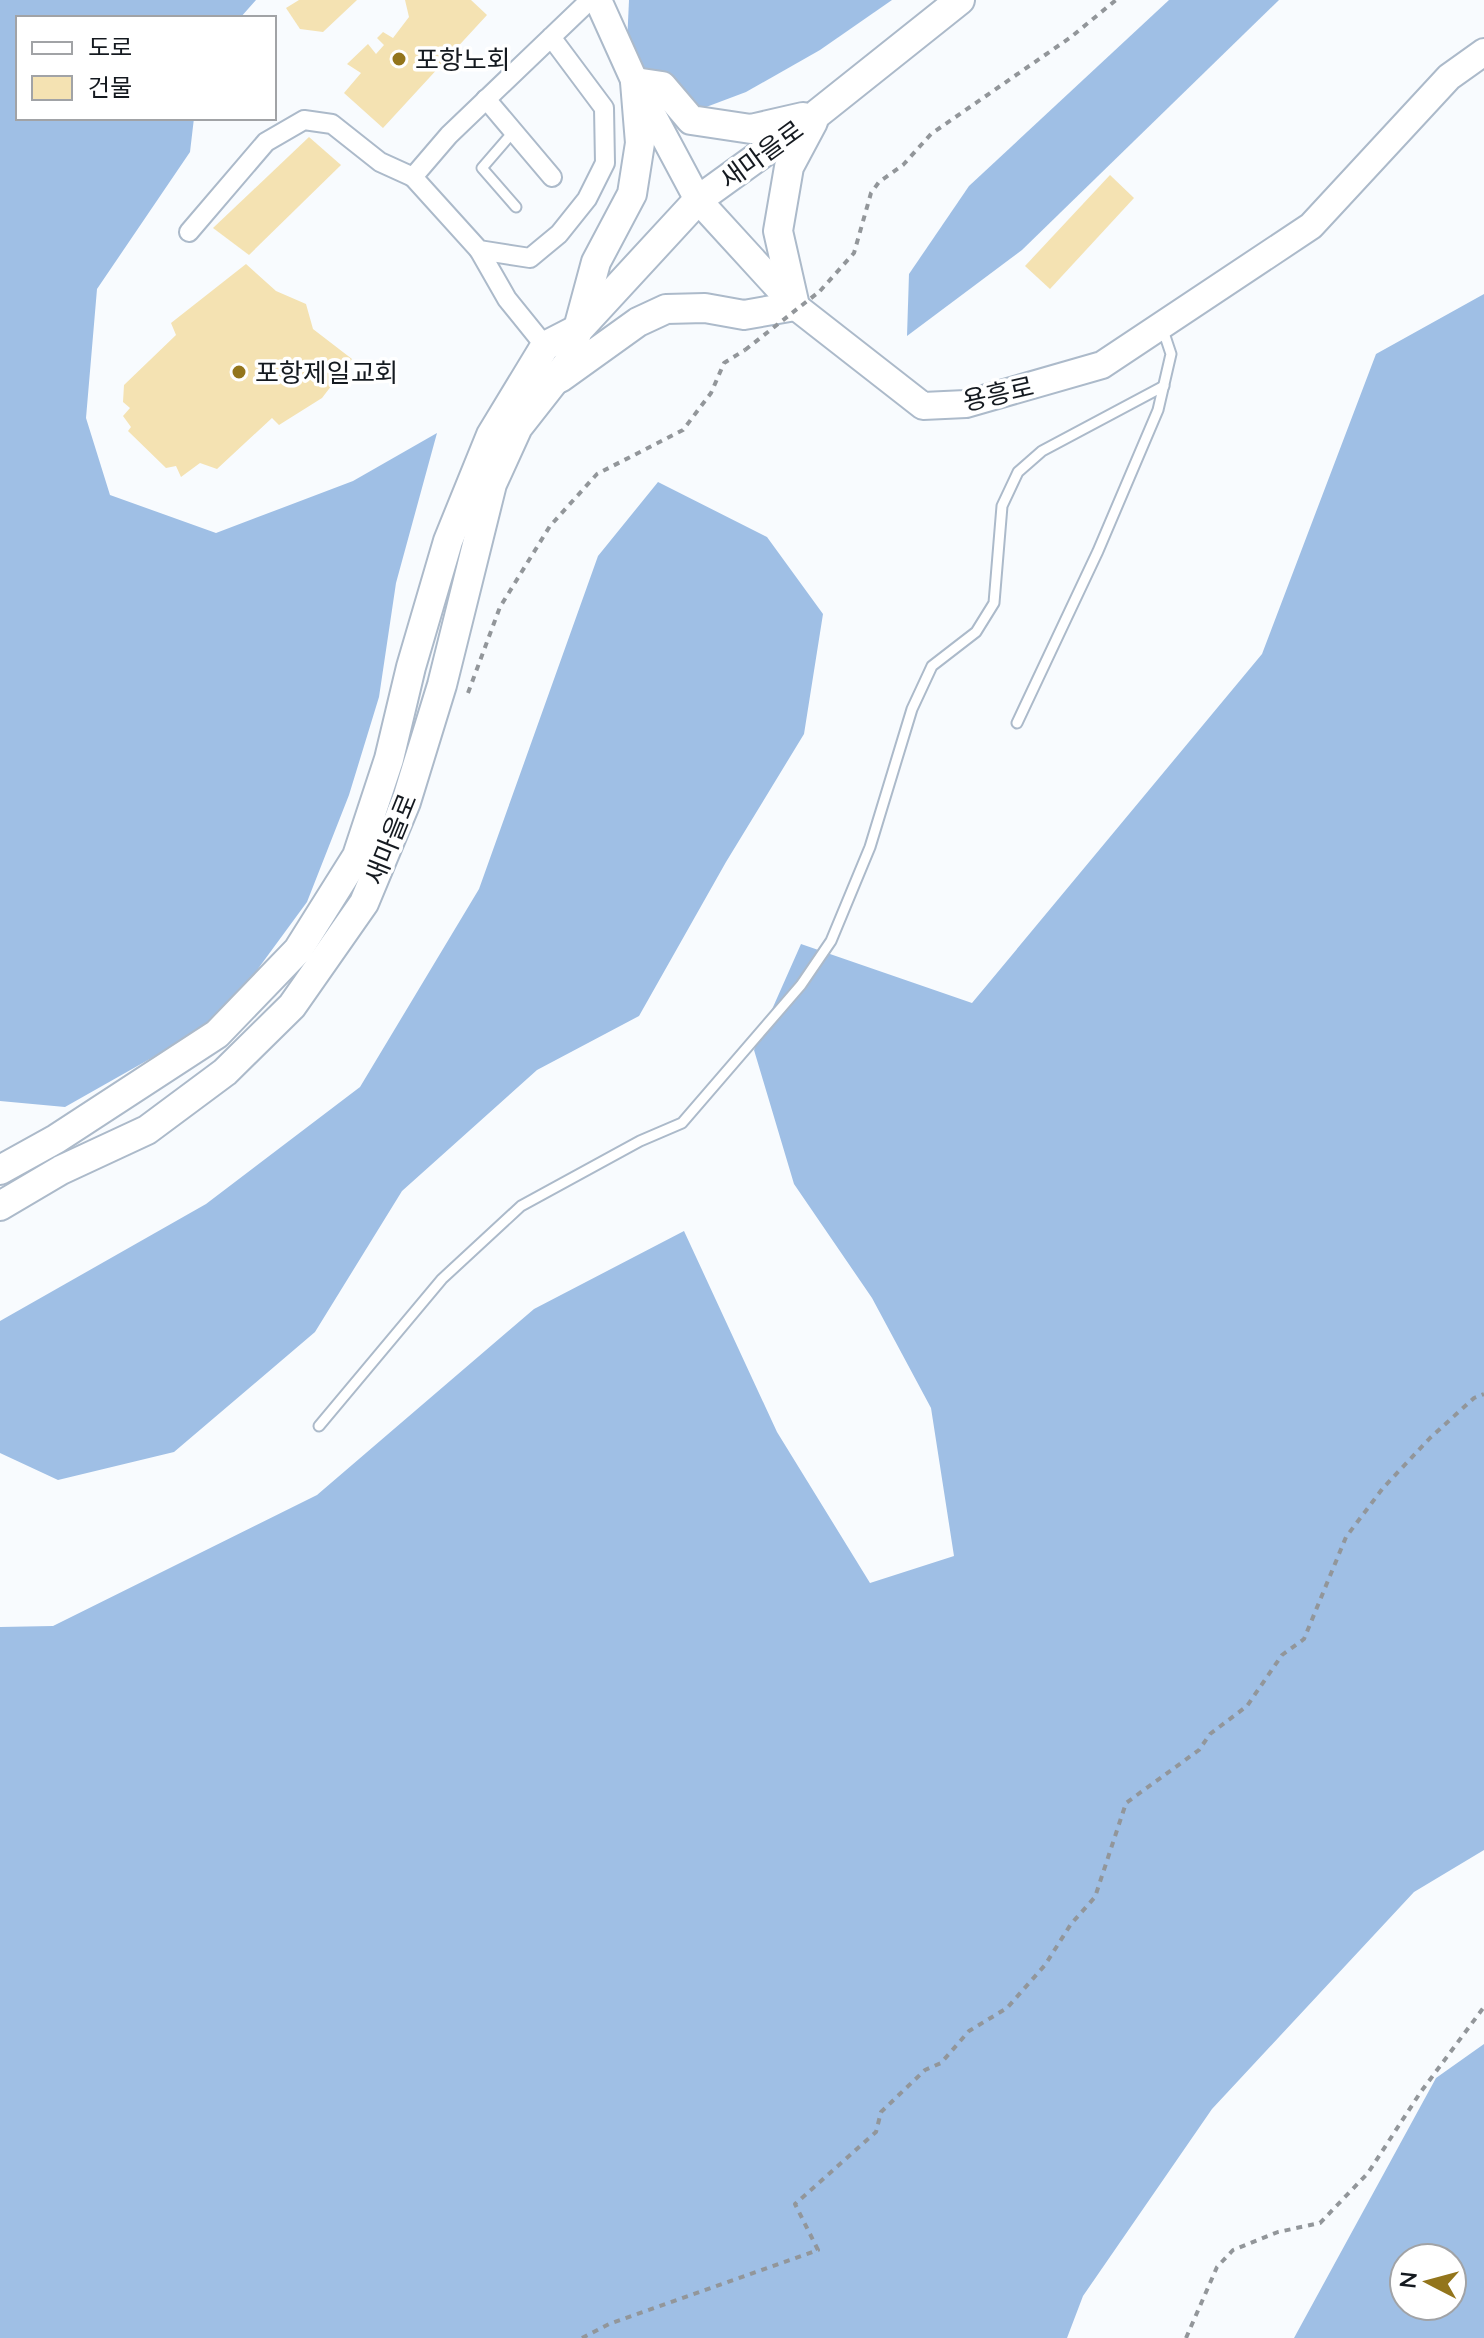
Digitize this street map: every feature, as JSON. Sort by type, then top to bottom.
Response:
[{"type":"main road","name":"새마을로","points":[[0,1170],[56,1139],[217,1034],[298,950],[357,856],[389,759],[411,667],[448,541],[491,435],[545,346],[580,328],[698,200],[817,114],[960,0]]},
{"type":"main road","points":[[580,328],[596,262],[632,194],[640,143],[635,82],[662,86],[691,120],[721,126],[751,129],[817,114]]},
{"type":"main road","points":[[553,384],[638,322],[666,309],[705,308],[744,315],[795,306],[785,250],[778,231],[789,167],[817,114]]},
{"type":"main road","name":"새마을로","points":[[0,1206],[61,1170],[147,1130],[225,1072],[292,1006],[364,903],[406,802],[438,700],[492,484],[518,427],[569,362],[580,328]]},
{"type":"street","points":[[413,177],[486,99],[590,0]]},
{"type":"street","name":"용흥로","points":[[598,0],[635,82],[698,200],[795,306],[923,406],[966,404],[1102,365],[1311,226],[1449,77],[1484,52]]},
{"type":"street","points":[[479,250],[530,258],[559,234],[587,199],[605,163],[604,108],[551,37]]},
{"type":"street","points":[[486,99],[552,177]]},
{"type":"street","points":[[189,232],[266,142],[304,120],[332,124],[380,162],[413,177],[479,250],[507,299],[545,346]]},
{"type":"lane","points":[[514,131],[482,168],[516,207]]},
{"type":"lane","points":[[1017,723],[1098,551],[1158,410],[1171,354],[1161,324]]},
{"type":"lane","points":[[319,1426],[442,1279],[521,1206],[640,1141],[682,1123],[801,985],[831,941],[870,847],[912,709],[932,666],[976,632],[994,603],[1002,506],[1018,472],[1042,451],[1164,386]]},
{"type":"path","points":[[466,697],[500,607],[550,526],[597,474],[683,430],[711,393],[724,363],[820,291],[854,253],[871,193],[879,182],[903,165],[931,134],[1071,37],[1116,0]]},
{"type":"path","points":[[582,2338],[609,2324],[818,2250],[795,2204],[876,2132],[881,2112],[925,2070],[941,2063],[969,2031],[1007,2008],[1045,1965],[1071,1924],[1095,1897],[1126,1803],[1199,1750],[1210,1734],[1247,1706],[1282,1655],[1304,1639],[1346,1537],[1383,1488],[1430,1438],[1474,1398],[1484,1394]]},
{"type":"path","points":[[1186,2338],[1211,2278],[1233,2250],[1278,2232],[1320,2223],[1368,2173],[1420,2093],[1484,2007]]},
{"type":"shaded area","points":[[0,0],[256,0],[242,16],[16,16],[16,120],[194,120],[190,152],[97,289],[86,418],[110,495],[216,533],[353,481],[437,433],[396,583],[379,697],[349,795],[307,902],[233,1003],[201,1030],[65,1107],[0,1101]]},
{"type":"shaded area","points":[[629,0],[892,0],[820,50],[746,92],[661,124],[626,66]]},
{"type":"shaded area","points":[[1169,0],[1279,0],[1022,250],[907,336],[909,274],[969,186]]},
{"type":"shaded area","points":[[1484,294],[1484,1850],[1414,1892],[1212,2109],[1083,2296],[1067,2338],[0,2338],[0,1627],[53,1626],[317,1495],[534,1309],[684,1231],[777,1432],[870,1583],[954,1556],[931,1408],[872,1298],[794,1184],[754,1050],[801,944],[972,1003],[1262,654],[1376,354]]},
{"type":"shaded area","points":[[658,482],[767,537],[823,614],[804,734],[726,862],[639,1016],[537,1070],[402,1191],[315,1332],[174,1452],[58,1480],[0,1453],[0,1321],[206,1204],[360,1087],[479,889],[598,556]]},
{"type":"shaded area","points":[[1484,2044],[1484,2338],[1294,2338],[1436,2078]]},
{"type":"building","name":"포항노회","points":[[299,0],[357,0],[323,32],[300,29],[286,8]]},
{"type":"building","name":"포항노회","points":[[405,0],[471,0],[487,15],[383,128],[344,93],[361,73],[347,64],[368,44],[376,54],[384,45],[377,38],[383,32],[393,38],[409,17]]},
{"type":"building","points":[[309,137],[341,165],[249,255],[213,228]]},
{"type":"building","points":[[1110,175],[1134,198],[1050,289],[1025,266]]},
{"type":"building","name":"포항제일교회","points":[[246,264],[276,291],[306,304],[313,329],[352,359],[322,398],[279,425],[272,418],[217,469],[200,463],[181,477],[176,466],[166,468],[128,431],[131,427],[123,416],[130,408],[123,402],[124,385],[176,335],[171,323]]},
{"type":"place","name":"포항노회","points":[[399,59]]},
{"type":"place","name":"포항제일교회","points":[[239,372]]}]
